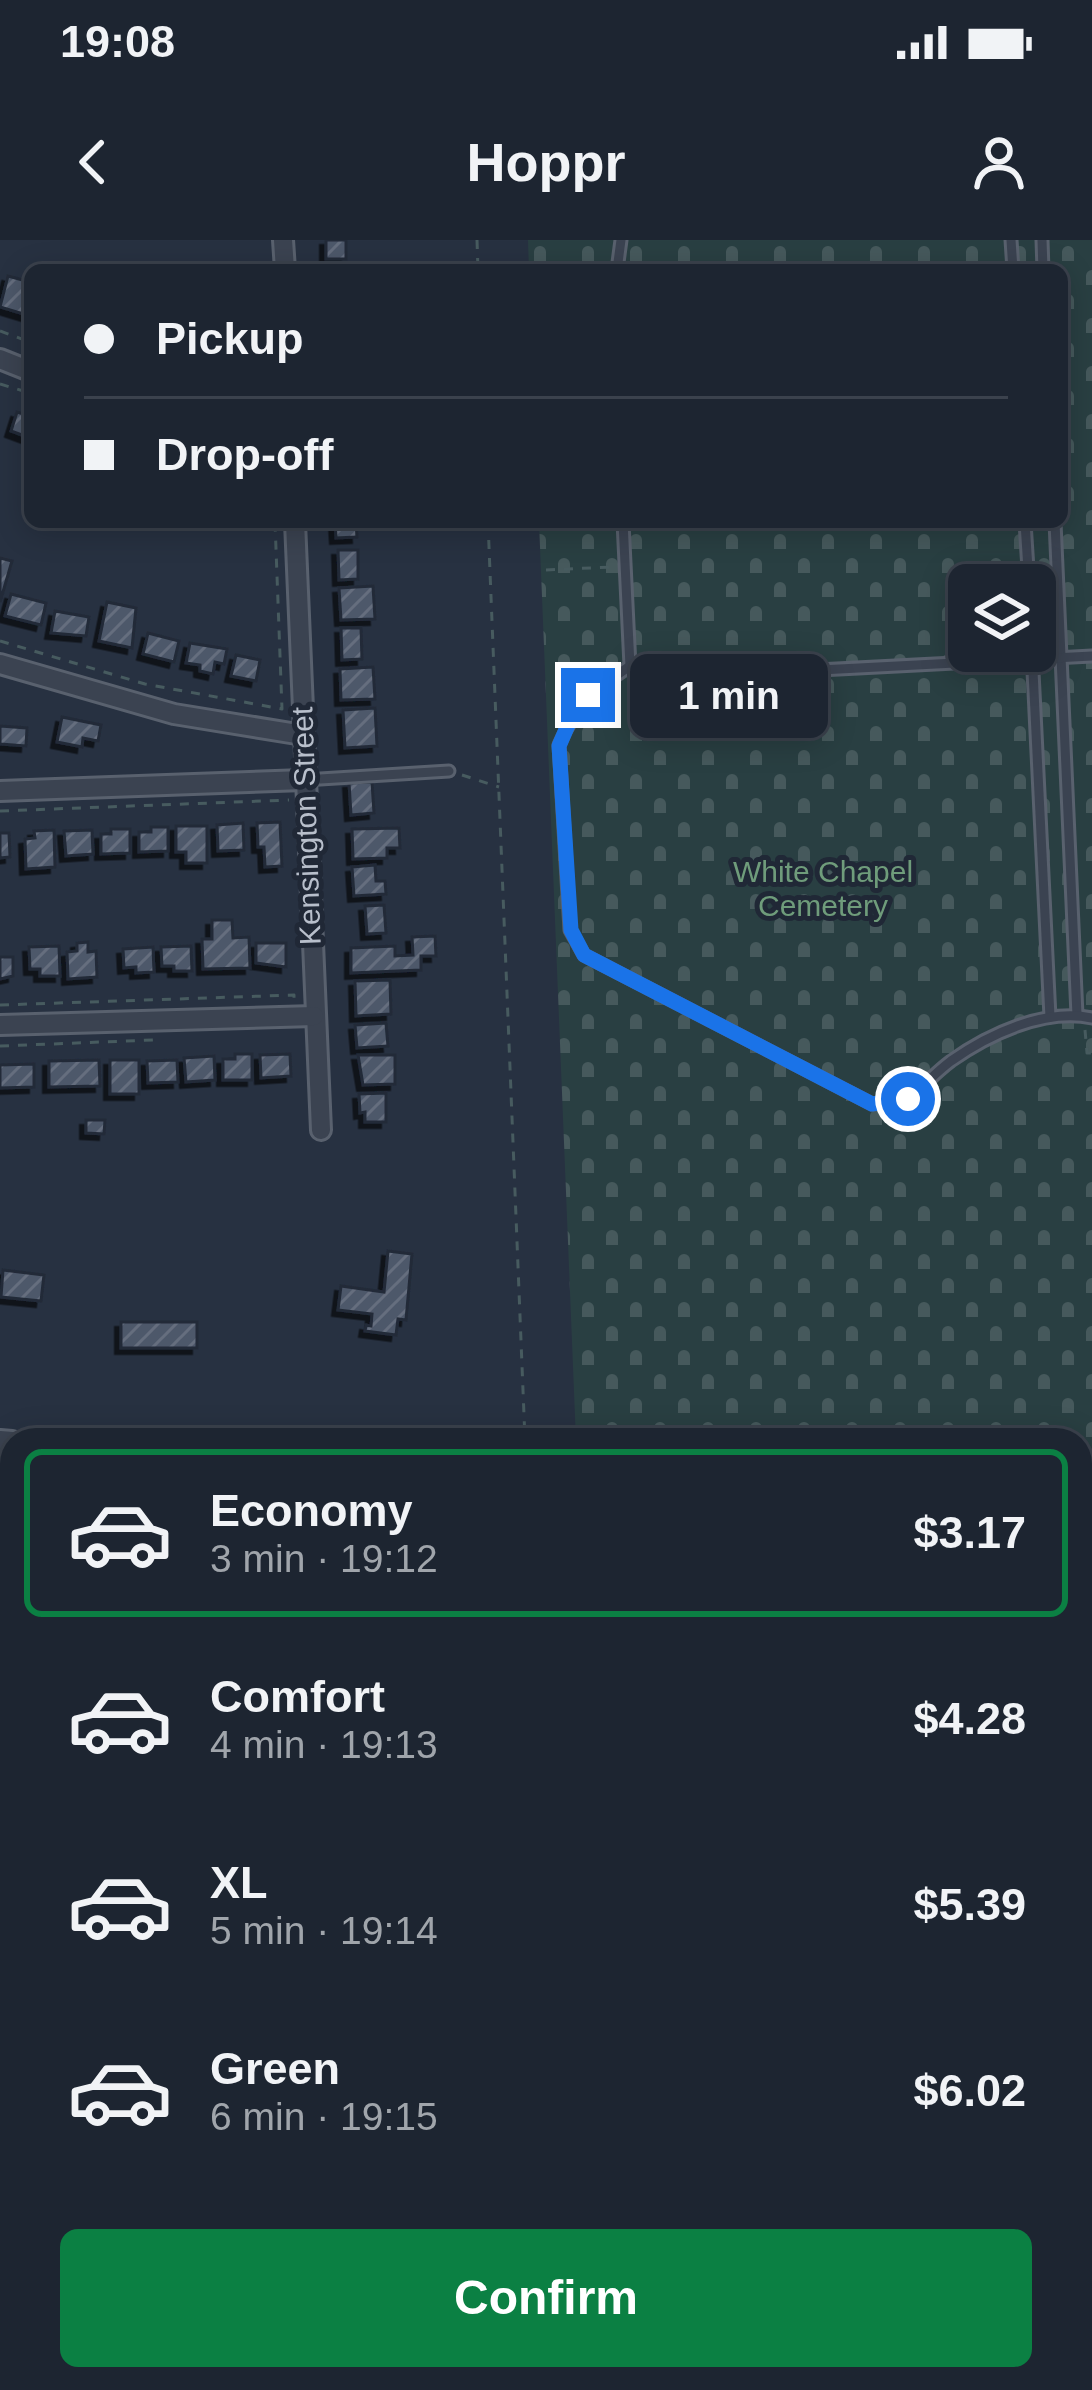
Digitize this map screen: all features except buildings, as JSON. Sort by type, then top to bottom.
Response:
[{"type":"street","name":"Kensington Street","points":[[295,528],[321,1130]]},
{"type":"street","points":[[0,664],[174,714],[303,735]]},
{"type":"street","points":[[0,791],[304,779]]},
{"type":"street","points":[[0,1025],[314,1016]]},
{"type":"lane","points":[[623,528],[630,665],[641,675],[662,678],[948,660]]},
{"type":"lane","points":[[1025,528],[1027,564]]},
{"type":"lane","points":[[630,665],[588,695],[559,746],[571,930],[584,955],[872,1104],[908,1099],[952,1060],[1000,1033],[1050,1017],[1084,1016],[1055,528]]},
{"type":"lane","points":[[1056,657],[1092,656]]},
{"type":"lane","points":[[1033,672],[1050,1017]]},
{"type":"lane","points":[[304,779],[449,771]]},
{"type":"path","points":[[0,641],[145,684],[282,710],[275,528]]},
{"type":"path","points":[[488,528],[525,1428]]},
{"type":"path","points":[[546,570],[626,566]]},
{"type":"path","points":[[449,771],[499,787]]},
{"type":"path","points":[[0,811],[289,800]]},
{"type":"path","points":[[1084,1016],[1087,1053],[1092,1053]]},
{"type":"green space","name":"White Chapel Cemetery","points":[[528,240],[1092,240],[1092,1428],[576,1428],[539,528],[1068,528],[1068,264],[529,264]]},
{"type":"route","points":[[588,695],[559,746],[571,930],[584,955],[872,1104],[908,1099]]}]
